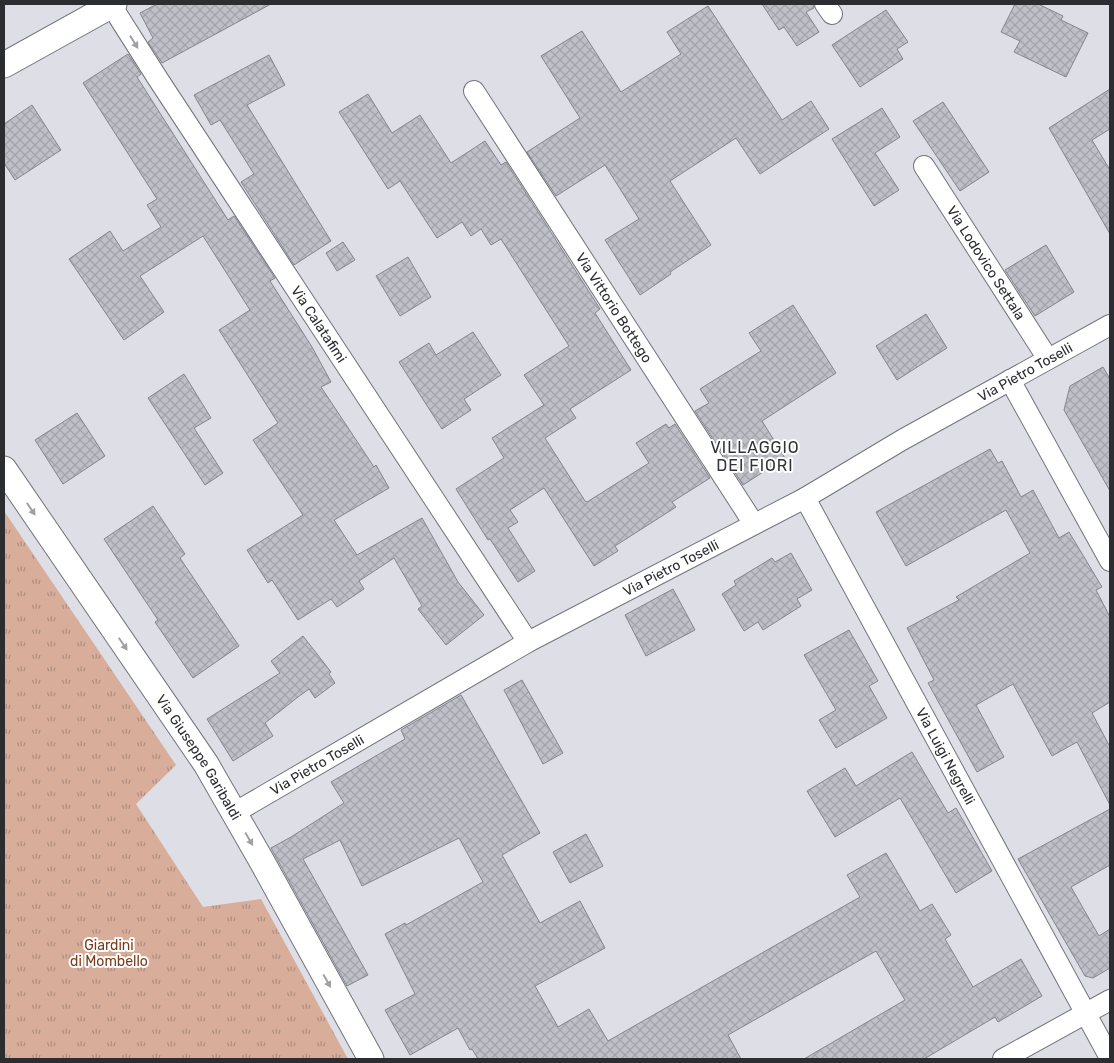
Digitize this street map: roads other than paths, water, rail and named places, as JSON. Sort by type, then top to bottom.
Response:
[{"type":"street","points":[[4,64],[113,5]]},
{"type":"street","name":"Via Calatafimi","points":[[113,5],[158,80],[528,642]]},
{"type":"street","name":"Via Vittorio Bottego","points":[[474,91],[754,524]]},
{"type":"street","name":"Via Lodovico Settala","points":[[924,166],[1048,359]]},
{"type":"street","name":"Via Pietro Toselli","points":[[234,813],[528,642],[805,498],[902,440],[1110,325]]},
{"type":"street","points":[[1010,380],[1110,561]]},
{"type":"street","name":"Via Giuseppe Garibaldi","points":[[4,469],[206,764],[371,1059]]},
{"type":"street","name":"Via Luigi Negrelli","points":[[805,498],[1110,1058]]},
{"type":"street","points":[[1003,1059],[1110,1000]]},
{"type":"district","name":"VILLAGGIO DEI FIORI","points":[[755,456]]},
{"type":"park label","name":"Giardini di Mombello","points":[[109,954]]}]
